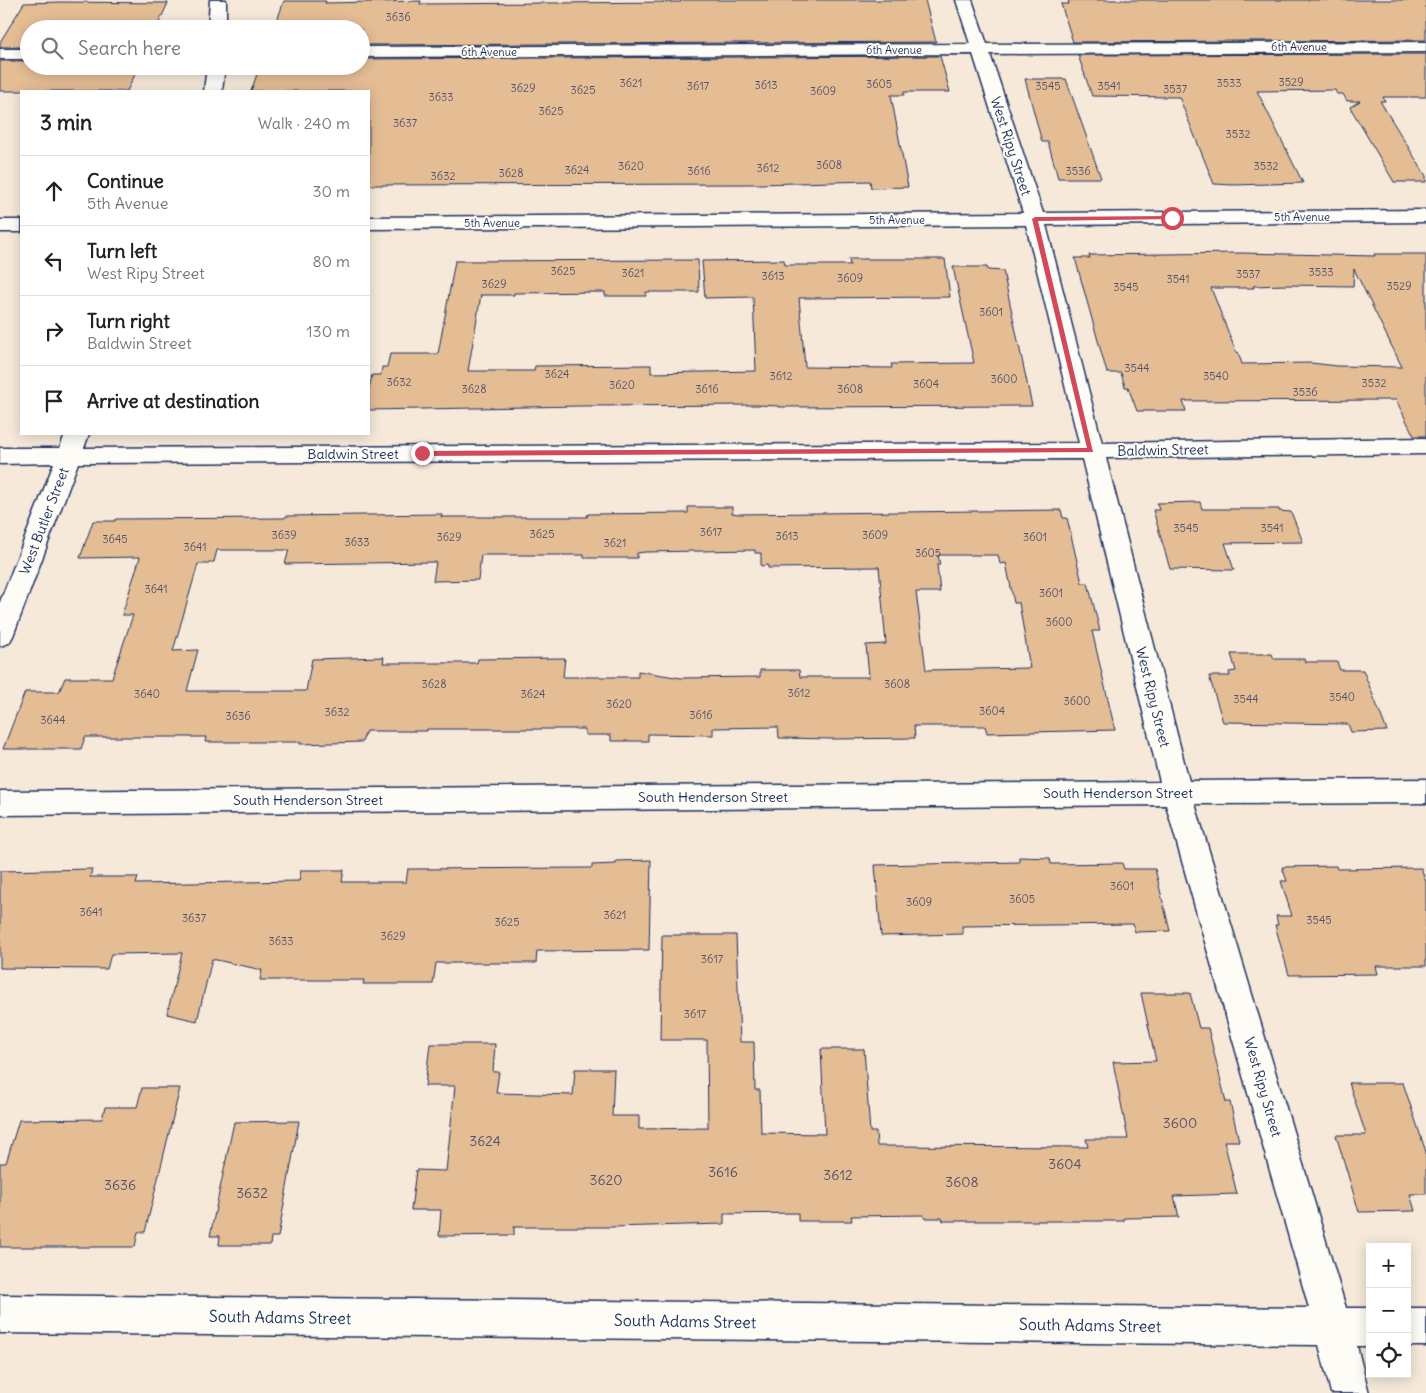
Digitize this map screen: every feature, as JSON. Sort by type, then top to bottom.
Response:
[{"type":"street","points":[[217,20],[218,0]]},
{"type":"street","name":"West Ripy Street","points":[[964,0],[1035,219],[1091,451],[1178,793],[1333,1327],[1350,1393]]},
{"type":"street","name":"6th Avenue","points":[[370,52],[1426,46]]},
{"type":"street","points":[[0,54],[20,54]]},
{"type":"street","points":[[213,90],[215,75]]},
{"type":"street","name":"5th Avenue","points":[[370,224],[1426,216]]},
{"type":"street","points":[[0,226],[20,226]]},
{"type":"street","name":"Baldwin Street","points":[[0,456],[73,444],[1091,451],[1426,446]]},
{"type":"street","name":"West Butler Street","points":[[0,636],[73,444]]},
{"type":"street","name":"South Henderson Street","points":[[0,803],[1426,791]]},
{"type":"street","name":"South Adams Street","points":[[0,1314],[1366,1327]]},
{"type":"street","points":[[1411,1327],[1426,1327]]},
{"type":"building","points":[[681,0],[925,0],[936,42],[370,45],[370,20],[277,20],[284,1],[326,1],[325,3],[421,1],[420,4],[681,2]]},
{"type":"building","points":[[1068,0],[1426,0],[1426,40],[1073,42],[1061,4],[1069,4]]},
{"type":"building","points":[[24,3],[168,3],[160,20],[20,20],[20,47],[0,47],[0,42]]},
{"type":"building","points":[[1426,54],[1426,97],[1383,97],[1385,101],[1380,101],[1426,176],[1426,182],[1394,182],[1350,107],[1360,101],[1347,101],[1343,94],[1337,94],[1335,90],[1257,91],[1303,183],[1234,185],[1214,184],[1179,97],[1092,96],[1078,55]]},
{"type":"building","points":[[940,56],[950,92],[904,92],[904,95],[891,95],[908,187],[871,188],[870,181],[759,184],[370,185],[370,90],[251,90],[257,75],[370,75],[370,59]]},
{"type":"building","points":[[0,61],[20,61],[20,75],[135,75],[127,90],[0,91]]},
{"type":"building","points":[[1025,79],[1066,79],[1101,178],[1058,178],[1048,142],[1042,142]]},
{"type":"building","points":[[1241,253],[1375,256],[1374,254],[1426,254],[1426,436],[1414,436],[1396,400],[1183,401],[1186,411],[1137,411],[1128,387],[1125,387],[1121,373],[1107,373],[1075,258],[1090,258],[1089,255]],"holes":[[[1354,269],[1402,367],[1337,366],[1311,363],[1242,364],[1211,288],[1254,288],[1253,286],[1285,285],[1353,286]]]},
{"type":"building","points":[[849,259],[945,259],[950,297],[799,298],[805,367],[892,368],[891,364],[974,363],[953,267],[987,267],[988,270],[1003,271],[1032,406],[579,406],[370,410],[372,375],[381,375],[382,367],[387,367],[390,354],[438,354],[455,261],[698,260],[699,292],[646,292],[646,296],[605,296],[605,292],[481,295],[468,371],[534,371],[535,366],[651,365],[651,373],[756,371],[753,297],[705,298],[702,261],[784,260],[785,265],[850,265]]},
{"type":"building","points":[[1200,502],[1202,509],[1279,509],[1279,511],[1291,512],[1303,542],[1225,543],[1234,570],[1170,569],[1153,510],[1159,510],[1157,503]]},
{"type":"building","points":[[688,507],[732,507],[732,513],[739,514],[1061,510],[1063,518],[1067,518],[1082,583],[1088,583],[1100,631],[1092,631],[1115,730],[987,733],[985,726],[914,726],[915,738],[834,739],[779,738],[778,727],[713,728],[713,735],[648,734],[648,741],[611,741],[611,735],[585,735],[585,729],[427,729],[427,731],[366,731],[362,742],[300,744],[300,742],[205,742],[206,737],[85,737],[81,749],[3,749],[25,692],[59,692],[65,678],[112,678],[133,615],[122,615],[140,557],[80,558],[93,521],[115,521],[116,519],[285,518],[286,516],[442,514],[441,517],[587,517],[588,514],[688,513]],"holes":[[[217,550],[289,550],[285,564],[436,562],[433,581],[478,580],[481,555],[584,555],[584,558],[637,558],[637,553],[645,552],[755,550],[755,553],[761,553],[761,566],[768,565],[768,568],[879,567],[886,644],[866,645],[869,677],[800,677],[799,670],[760,670],[760,677],[681,678],[638,671],[638,677],[563,677],[565,658],[478,659],[477,663],[383,663],[384,657],[312,659],[306,691],[187,691],[198,650],[173,651],[198,564],[214,562]],[[938,555],[998,555],[1000,564],[1006,563],[1014,603],[1019,603],[1030,668],[926,670],[916,592],[940,592],[937,565],[940,565]]]},
{"type":"building","points":[[1231,654],[1272,654],[1274,659],[1304,659],[1305,662],[1337,662],[1340,670],[1363,670],[1387,731],[1351,732],[1348,724],[1223,722],[1209,676],[1230,676],[1229,672],[1236,671]]},
{"type":"building","points":[[1019,857],[1050,858],[1051,864],[1122,863],[1124,869],[1155,869],[1170,931],[1135,932],[1133,924],[962,926],[963,934],[881,936],[875,865],[1019,862]]},
{"type":"building","points":[[651,860],[649,950],[537,951],[536,963],[436,963],[433,984],[363,984],[364,980],[260,980],[262,970],[212,959],[197,1021],[167,1014],[182,953],[111,954],[107,969],[0,968],[0,871],[92,869],[90,877],[138,877],[136,884],[299,881],[301,870],[344,870],[342,882],[406,882],[408,869],[592,868],[592,865],[616,864],[616,861]]},
{"type":"building","points":[[1336,866],[1337,869],[1421,868],[1426,882],[1426,966],[1376,966],[1378,974],[1289,975],[1275,925],[1278,925],[1276,916],[1292,916],[1281,881],[1287,881],[1282,867]]},
{"type":"building","points":[[662,935],[736,935],[740,1042],[754,1042],[755,1090],[760,1090],[761,1133],[825,1134],[821,1049],[864,1049],[870,1132],[876,1132],[877,1146],[1088,1147],[1086,1139],[1128,1139],[1113,1062],[1156,1061],[1141,993],[1190,993],[1199,1028],[1208,1028],[1226,1102],[1230,1102],[1239,1141],[1224,1141],[1237,1194],[1174,1196],[1179,1217],[1124,1218],[1124,1221],[943,1221],[942,1218],[924,1218],[924,1215],[851,1216],[852,1221],[798,1221],[798,1213],[724,1214],[724,1224],[514,1227],[514,1235],[439,1236],[441,1210],[411,1210],[416,1170],[446,1171],[455,1086],[425,1086],[430,1044],[495,1044],[493,1072],[499,1072],[496,1093],[573,1095],[575,1069],[614,1069],[612,1116],[639,1116],[639,1129],[708,1128],[707,1040],[660,1040]]},
{"type":"building","points":[[1349,1083],[1403,1083],[1426,1152],[1426,1194],[1410,1194],[1415,1211],[1359,1212],[1336,1135],[1366,1135]]},
{"type":"building","points":[[142,1088],[180,1088],[145,1232],[138,1232],[135,1247],[0,1247],[0,1163],[6,1163],[19,1120],[102,1119],[105,1107],[137,1107]]},
{"type":"building","points":[[299,1121],[278,1237],[271,1237],[270,1245],[219,1245],[220,1236],[210,1236],[234,1122]]},
{"type":"route","points":[[422,453],[1091,451],[1035,219],[1172,218]]}]
